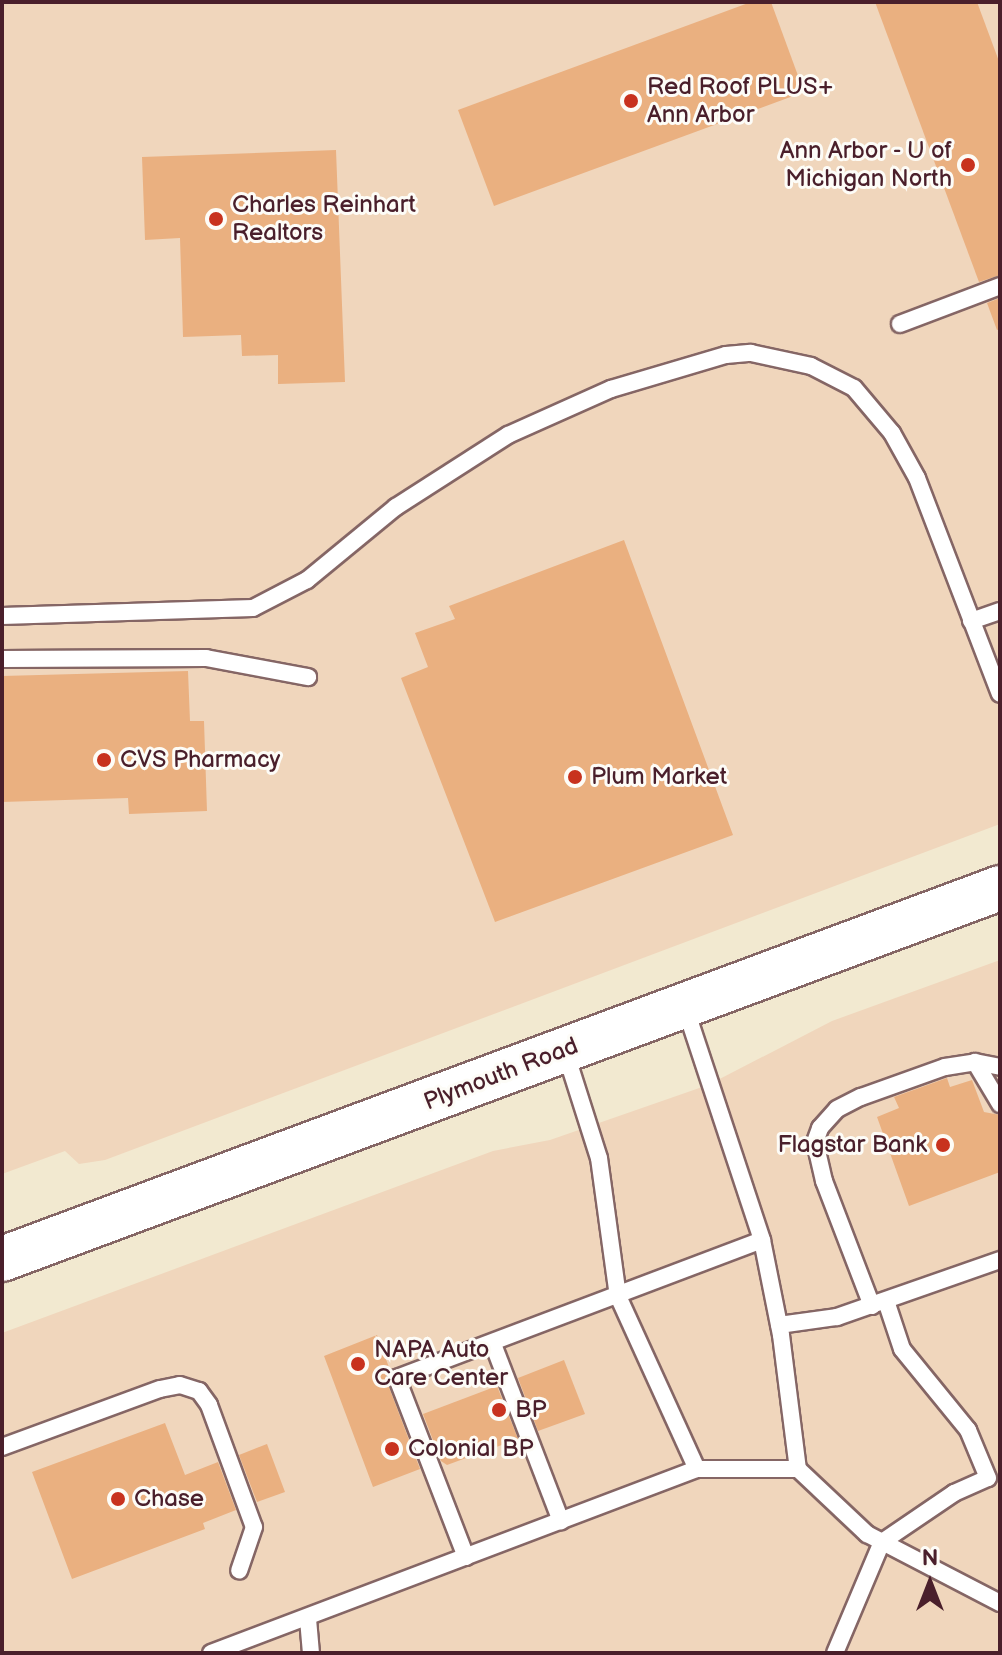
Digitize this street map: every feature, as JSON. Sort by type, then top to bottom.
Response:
[{"type":"main road","name":"Plymouth Road","points":[[2,1259],[1000,888]]},
{"type":"lane","points":[[900,324],[1000,286]]},
{"type":"lane","points":[[2,616],[253,608],[307,580],[396,507],[508,435],[611,389],[726,355],[751,353],[811,366],[854,388],[892,433],[917,478],[1000,694]]},
{"type":"lane","points":[[971,621],[1000,611]]},
{"type":"lane","points":[[2,659],[206,658],[308,677]]},
{"type":"lane","points":[[685,1005],[762,1240],[779,1325],[798,1469]]},
{"type":"lane","points":[[565,1049],[599,1158],[618,1296],[697,1469]]},
{"type":"lane","points":[[835,1653],[882,1542],[954,1493],[988,1478],[968,1430],[902,1349],[824,1181],[815,1142],[820,1128],[837,1109],[861,1097],[975,1062],[1000,1067]]},
{"type":"lane","points":[[975,1062],[1000,1104]]},
{"type":"lane","points":[[466,1557],[397,1378],[762,1240]]},
{"type":"lane","points":[[779,1325],[837,1317],[1000,1260]]},
{"type":"lane","points":[[493,1344],[561,1521]]},
{"type":"lane","points":[[2,1447],[160,1389],[180,1385],[199,1391],[209,1405],[254,1527],[239,1571]]},
{"type":"lane","points":[[211,1653],[308,1619],[697,1469],[798,1469],[882,1542],[1000,1603]]},
{"type":"lane","points":[[308,1619],[311,1653]]},
{"type":"shaded area","points":[[2,2],[1000,2],[1000,824],[105,1160],[79,1164],[65,1151],[2,1174]]},
{"type":"shaded area","points":[[1000,960],[1000,1653],[2,1653],[2,1333],[493,1151],[550,1140],[708,1085],[832,1021]]},
{"type":"building","points":[[751,2],[771,2],[804,92],[494,206],[458,110]]},
{"type":"building","name":"Ann Arbor - U of Michigan North","points":[[875,2],[977,2],[1000,64],[1000,275],[979,282]]},
{"type":"building","points":[[336,150],[345,382],[278,384],[278,355],[242,356],[241,335],[183,337],[180,238],[145,240],[142,157]]},
{"type":"building","points":[[1000,298],[1000,329],[997,330],[987,303]]},
{"type":"building","name":"Plum Market","points":[[624,540],[733,835],[495,922],[401,678],[428,667],[415,633],[455,619],[449,606]]},
{"type":"building","name":"CVS Pharmacy","points":[[188,671],[190,721],[204,721],[207,811],[129,814],[128,798],[2,802],[2,676]]},
{"type":"building","name":"Flagstar Bank","points":[[947,1078],[950,1087],[972,1080],[984,1112],[1000,1115],[1000,1172],[909,1206],[877,1117],[899,1108],[894,1097]]},
{"type":"building","points":[[377,1335],[390,1370],[387,1382],[420,1469],[373,1487],[324,1356]]},
{"type":"building","points":[[564,1360],[585,1414],[538,1431],[518,1378]]},
{"type":"building","points":[[497,1386],[518,1439],[447,1465],[441,1461],[423,1414]]},
{"type":"building","name":"Chase","points":[[165,1423],[185,1475],[218,1462],[236,1510],[203,1523],[205,1529],[72,1579],[32,1472]]},
{"type":"building","points":[[267,1444],[285,1492],[257,1502],[239,1455]]},
{"type":"place","name":"Red Roof PLUS+ Ann Arbor","points":[[631,101]]},
{"type":"place","name":"Ann Arbor - U of Michigan North","points":[[968,165]]},
{"type":"place","name":"Charles Reinhart Realtors","points":[[216,219]]},
{"type":"place","name":"CVS Pharmacy","points":[[104,760]]},
{"type":"place","name":"Plum Market","points":[[575,777]]},
{"type":"place","name":"Flagstar Bank","points":[[943,1145]]},
{"type":"place","name":"NAPA Auto Care Center","points":[[358,1364]]},
{"type":"place","name":"BP","points":[[499,1410]]},
{"type":"place","name":"Colonial BP","points":[[392,1449]]},
{"type":"place","name":"Chase","points":[[118,1499]]}]
